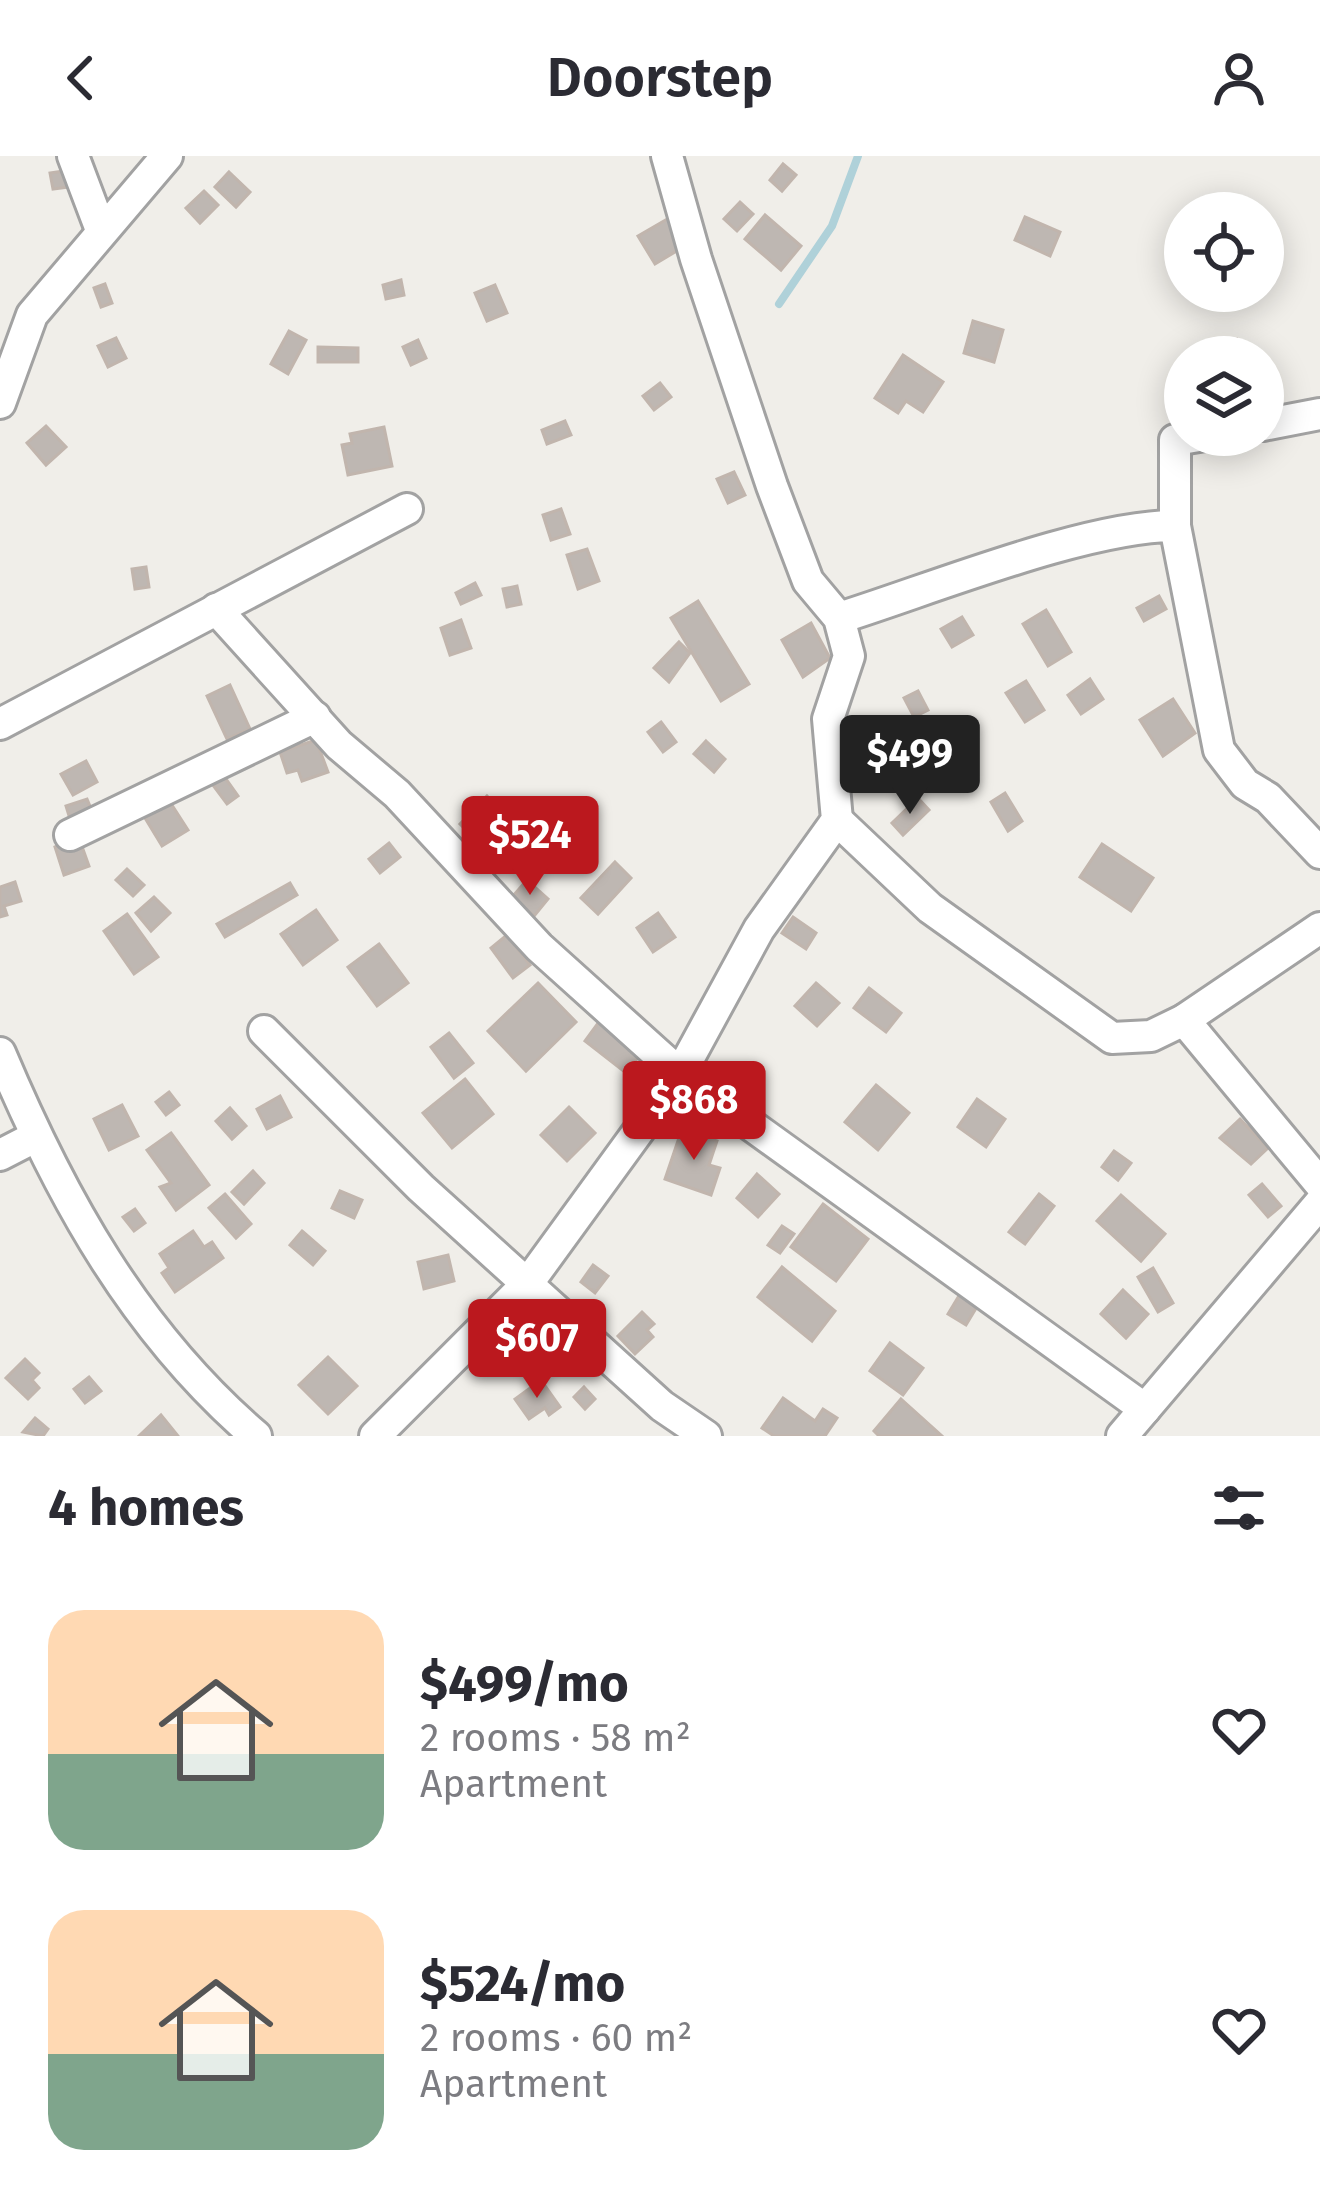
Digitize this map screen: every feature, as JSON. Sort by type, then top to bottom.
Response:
[{"type":"street","points":[[73,156],[101,230]]},
{"type":"street","points":[[0,403],[32,315],[166,156]]},
{"type":"street","points":[[375,1436],[529,1283],[680,1073],[759,928],[837,820],[828,718],[849,656],[838,618],[808,581],[787,524],[695,260],[667,156]]},
{"type":"street","points":[[1284,420],[1320,414]]},
{"type":"street","points":[[1175,456],[1174,526],[1219,750],[1245,784],[1268,797],[1320,853]]},
{"type":"street","points":[[0,724],[407,509]]},
{"type":"street","points":[[838,618],[1043,554],[1150,526],[1174,526]]},
{"type":"street","points":[[216,609],[538,947],[680,1073],[1145,1409]]},
{"type":"street","points":[[70,835],[315,717]]},
{"type":"street","points":[[837,820],[930,908],[1112,1038],[1151,1036],[1184,1020],[1320,928]]},
{"type":"street","points":[[1184,1020],[1320,1184]]},
{"type":"street","points":[[264,1030],[406,1173],[662,1406],[706,1436]]},
{"type":"street","points":[[0,1053],[35,1137],[90,1244],[211,1397],[256,1436]]},
{"type":"street","points":[[0,1155],[35,1137]]},
{"type":"street","points":[[1122,1436],[1320,1203]]},
{"type":"building","points":[[783,164],[796,175],[782,191],[770,180]]},
{"type":"building","points":[[64,171],[69,187],[53,189],[50,173]]},
{"type":"building","points":[[229,172],[250,192],[236,207],[215,187]]},
{"type":"building","points":[[204,191],[218,205],[200,223],[186,208]]},
{"type":"building","points":[[740,202],[753,214],[737,231],[724,219]]},
{"type":"building","points":[[765,215],[801,246],[781,270],[745,239]]},
{"type":"building","points":[[1025,217],[1060,232],[1050,256],[1015,240]]},
{"type":"building","points":[[669,218],[685,246],[655,264],[638,236]]},
{"type":"building","points":[[401,280],[404,295],[386,299],[383,285]]},
{"type":"building","points":[[105,284],[112,303],[101,307],[94,288]]},
{"type":"building","points":[[495,285],[507,313],[487,321],[475,293]]},
{"type":"building","points":[[973,321],[1003,330],[994,362],[964,353]]},
{"type":"building","points":[[289,331],[306,340],[288,374],[271,364]]},
{"type":"building","points":[[116,338],[126,358],[108,367],[98,346]]},
{"type":"building","points":[[418,340],[426,358],[411,365],[403,347]]},
{"type":"building","points":[[318,347],[358,348],[358,362],[318,362]]},
{"type":"building","points":[[903,355],[943,382],[923,412],[906,401],[898,413],[875,398]]},
{"type":"building","points":[[660,383],[671,397],[654,410],[643,396]]},
{"type":"building","points":[[565,421],[571,435],[547,444],[542,430]]},
{"type":"building","points":[[46,426],[66,447],[46,465],[27,443]]},
{"type":"building","points":[[384,427],[392,466],[348,475],[342,445],[352,443],[350,434]]},
{"type":"building","points":[[734,472],[745,495],[728,503],[717,479]]},
{"type":"building","points":[[561,509],[570,534],[551,540],[543,515]]},
{"type":"building","points":[[587,549],[599,581],[578,589],[567,555]]},
{"type":"building","points":[[146,567],[149,587],[135,589],[132,569]]},
{"type":"building","points":[[475,583],[481,595],[461,604],[456,593]]},
{"type":"building","points":[[517,586],[521,604],[507,607],[503,589]]},
{"type":"building","points":[[1159,596],[1166,609],[1144,621],[1137,608]]},
{"type":"building","points":[[698,601],[749,684],[721,701],[671,618]]},
{"type":"building","points":[[1046,610],[1071,652],[1048,666],[1023,624]]},
{"type":"building","points":[[962,617],[973,635],[952,647],[941,629]]},
{"type":"building","points":[[461,620],[471,648],[450,655],[441,628]]},
{"type":"building","points":[[811,623],[830,658],[803,677],[782,640]]},
{"type":"building","points":[[679,642],[690,653],[669,682],[654,668]]},
{"type":"building","points":[[1090,679],[1103,699],[1081,714],[1068,695]]},
{"type":"building","points":[[1026,681],[1044,710],[1025,722],[1006,693]]},
{"type":"building","points":[[230,685],[250,729],[227,739],[207,696]]},
{"type":"building","points":[[918,691],[928,710],[914,717],[904,698]]},
{"type":"building","points":[[1173,699],[1195,733],[1163,756],[1140,720]]},
{"type":"building","points":[[661,722],[676,742],[663,752],[648,732]]},
{"type":"building","points":[[316,740],[328,772],[302,781],[298,770],[287,773],[280,752]]},
{"type":"building","points":[[706,741],[725,759],[714,772],[694,754]]},
{"type":"building","points":[[86,761],[97,782],[73,795],[61,774]]},
{"type":"building","points":[[219,769],[238,796],[227,804],[207,777]]},
{"type":"building","points":[[1005,793],[1022,821],[1008,831],[991,802]]},
{"type":"building","points":[[487,796],[506,815],[479,843],[460,824]]},
{"type":"building","points":[[918,798],[929,810],[903,835],[892,823]]},
{"type":"building","points":[[87,799],[92,811],[70,819],[66,806]]},
{"type":"building","points":[[170,802],[188,830],[162,846],[145,818]]},
{"type":"building","points":[[79,838],[89,866],[64,875],[55,847]]},
{"type":"building","points":[[389,843],[400,857],[380,873],[369,859]]},
{"type":"building","points":[[1102,844],[1153,878],[1131,911],[1080,877]]},
{"type":"building","points":[[615,862],[631,878],[598,914],[581,898]]},
{"type":"building","points":[[127,869],[144,885],[133,896],[116,880]]},
{"type":"building","points":[[527,880],[548,899],[534,916],[512,897]]},
{"type":"building","points":[[15,882],[21,901],[4,906],[7,915],[0,917],[0,887]]},
{"type":"building","points":[[290,883],[297,895],[225,937],[217,924]]},
{"type":"building","points":[[154,897],[170,913],[151,931],[136,913]]},
{"type":"building","points":[[316,910],[337,940],[303,965],[281,934]]},
{"type":"building","points":[[658,913],[675,937],[653,952],[637,928]]},
{"type":"building","points":[[127,914],[158,957],[134,974],[104,931]]},
{"type":"building","points":[[793,917],[816,933],[806,949],[782,933]]},
{"type":"building","points":[[507,935],[530,965],[513,978],[491,948]]},
{"type":"building","points":[[379,944],[408,983],[377,1006],[348,967]]},
{"type":"building","points":[[538,983],[576,1022],[526,1071],[488,1031]]},
{"type":"building","points":[[816,983],[839,1003],[817,1026],[795,1006]]},
{"type":"building","points":[[869,988],[901,1013],[886,1032],[854,1008]]},
{"type":"building","points":[[601,1019],[643,1051],[626,1073],[585,1041]]},
{"type":"building","points":[[449,1033],[473,1063],[454,1078],[431,1047]]},
{"type":"building","points":[[465,1079],[493,1114],[452,1148],[423,1113]]},
{"type":"building","points":[[876,1085],[909,1113],[878,1150],[845,1122]]},
{"type":"building","points":[[169,1092],[179,1105],[166,1115],[156,1102]]},
{"type":"building","points":[[280,1096],[291,1117],[267,1129],[257,1109]]},
{"type":"building","points":[[977,1099],[1005,1119],[986,1147],[958,1127]]},
{"type":"building","points":[[122,1105],[138,1136],[109,1150],[94,1119]]},
{"type":"building","points":[[569,1107],[595,1133],[567,1161],[541,1135]]},
{"type":"building","points":[[230,1108],[246,1126],[232,1139],[216,1121]]},
{"type":"building","points":[[1240,1119],[1268,1148],[1251,1164],[1220,1138]]},
{"type":"building","points":[[682,1129],[717,1141],[709,1165],[720,1168],[711,1195],[665,1179]]},
{"type":"building","points":[[171,1133],[209,1185],[176,1210],[160,1187],[171,1183],[147,1150]]},
{"type":"building","points":[[1114,1151],[1131,1163],[1118,1180],[1102,1167]]},
{"type":"building","points":[[253,1171],[264,1183],[244,1204],[232,1192]]},
{"type":"building","points":[[757,1174],[779,1194],[758,1217],[737,1198]]},
{"type":"building","points":[[1262,1184],[1281,1206],[1268,1217],[1249,1195]]},
{"type":"building","points":[[340,1191],[362,1200],[354,1218],[332,1208]]},
{"type":"building","points":[[225,1194],[251,1224],[236,1238],[209,1208]]},
{"type":"building","points":[[1039,1194],[1054,1206],[1025,1244],[1009,1232]]},
{"type":"building","points":[[1121,1195],[1165,1234],[1141,1261],[1097,1221]]},
{"type":"building","points":[[823,1204],[868,1239],[836,1281],[791,1247]]},
{"type":"building","points":[[135,1209],[145,1223],[134,1231],[123,1217]]},
{"type":"building","points":[[782,1226],[794,1234],[780,1253],[768,1245]]},
{"type":"building","points":[[193,1231],[204,1247],[212,1242],[223,1258],[175,1292],[162,1273],[169,1268],[160,1254]]},
{"type":"building","points":[[302,1231],[325,1251],[313,1265],[290,1245]]},
{"type":"building","points":[[448,1255],[454,1281],[424,1289],[418,1262]]},
{"type":"building","points":[[593,1265],[608,1276],[595,1293],[581,1282]]},
{"type":"building","points":[[782,1267],[835,1311],[812,1341],[758,1297]]},
{"type":"building","points":[[1153,1268],[1173,1303],[1158,1312],[1138,1277]]},
{"type":"building","points":[[1123,1290],[1148,1314],[1126,1338],[1101,1314]]},
{"type":"building","points":[[960,1294],[978,1305],[966,1325],[948,1314]]},
{"type":"building","points":[[642,1312],[654,1324],[647,1330],[653,1337],[635,1354],[618,1336]]},
{"type":"building","points":[[890,1343],[923,1368],[903,1395],[870,1371]]},
{"type":"building","points":[[328,1357],[357,1386],[328,1414],[299,1385]]},
{"type":"building","points":[[25,1359],[39,1373],[32,1380],[39,1388],[28,1399],[6,1378]]},
{"type":"building","points":[[89,1377],[101,1391],[85,1403],[74,1389]]},
{"type":"building","points":[[541,1380],[560,1407],[549,1415],[545,1408],[529,1419],[515,1399]]},
{"type":"building","points":[[584,1387],[595,1399],[585,1409],[574,1397]]},
{"type":"building","points":[[783,1398],[815,1421],[823,1409],[837,1418],[825,1436],[774,1436],[762,1428]]},
{"type":"building","points":[[901,1399],[942,1436],[879,1436],[874,1431]]},
{"type":"building","points":[[161,1415],[178,1436],[139,1436]]},
{"type":"building","points":[[35,1418],[48,1429],[43,1436],[23,1432]]},
{"type":"waterway","points":[[779,304],[832,226],[858,156]]}]
